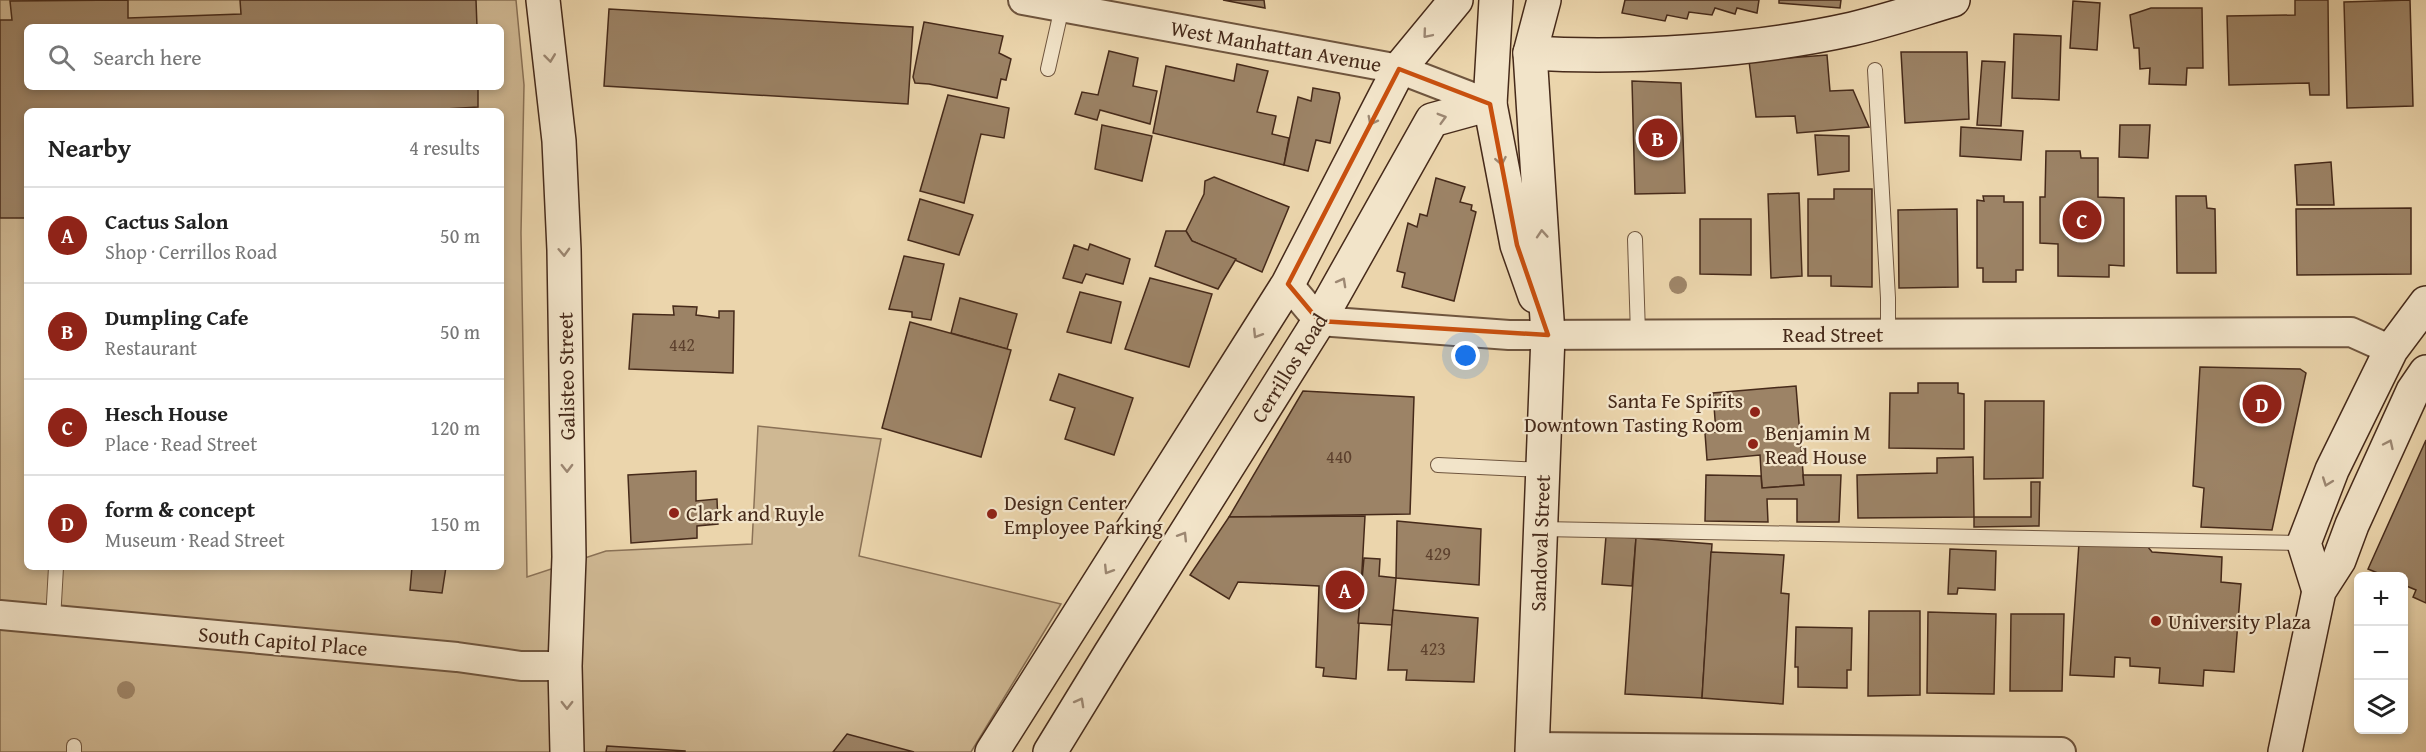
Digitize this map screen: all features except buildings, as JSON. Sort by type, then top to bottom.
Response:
[{"type":"street","name":"Galisteo Street","points":[[543,0],[560,141],[564,250],[569,557],[566,666],[567,752]]},
{"type":"street","name":"West Manhattan Avenue","points":[[1023,0],[1399,69],[1490,104]]},
{"type":"street","points":[[992,752],[1288,285],[1399,69],[1455,0]]},
{"type":"street","name":"Sandoval Street","points":[[1496,0],[1490,104],[1516,245],[1548,334]]},
{"type":"street","points":[[1490,104],[1516,0]]},
{"type":"street","points":[[1544,0],[1530,53],[1559,55],[1642,53],[1757,45],[1852,29],[1953,0]]},
{"type":"street","name":"Sandoval Street","points":[[1530,53],[1548,334],[1532,749]]},
{"type":"street","name":"Cerrillos Road","points":[[1050,752],[1319,321],[1432,120],[1490,104]]},
{"type":"street","points":[[1288,285],[1319,321]]},
{"type":"street","points":[[2319,591],[2304,543],[2332,470],[2391,350],[2426,303]]},
{"type":"street","name":"Read Street","points":[[1319,321],[1509,335],[2351,332],[2391,350]]},
{"type":"street","points":[[2352,525],[2358,454],[2396,383],[2397,366],[2391,350]]},
{"type":"street","points":[[2285,752],[2319,591],[2339,560],[2352,525],[2413,391],[2426,372]]},
{"type":"street","name":"South Capitol Place","points":[[0,615],[457,657],[521,666],[566,666]]},
{"type":"street","points":[[1532,749],[2061,752]]},
{"type":"lane","points":[[1048,69],[1062,8]]},
{"type":"lane","points":[[1875,70],[1888,333]]},
{"type":"lane","points":[[1635,239],[1638,334]]},
{"type":"lane","points":[[1438,465],[1543,470]]},
{"type":"lane","points":[[1541,529],[2304,543]]},
{"type":"lane","points":[[54,620],[56,570]]},
{"type":"highlighted area","points":[[1399,69],[1490,104],[1517,245],[1548,335],[1319,321],[1288,284]]},
{"type":"shaded area","points":[[0,0],[516,0],[524,85],[521,233],[527,577],[606,551],[752,544],[758,426],[881,439],[859,556],[1061,604],[971,752],[0,752]]},
{"type":"place","name":"Dumpling Cafe","points":[[1658,138]]},
{"type":"place","name":"Hesch House","points":[[2082,220]]},
{"type":"place","name":"form & concept","points":[[2262,404]]},
{"type":"place","name":"Santa Fe Spirits Downtown Tasting Room","points":[[1755,412]]},
{"type":"place","name":"Benjamin M Read House","points":[[1753,444]]},
{"type":"place","name":"Clark and Ruyle","points":[[674,513]]},
{"type":"place","name":"Design Center Employee Parking","points":[[992,514]]},
{"type":"place","name":"Cactus Salon","points":[[1345,590]]},
{"type":"place","name":"University Plaza","points":[[2156,621]]}]
